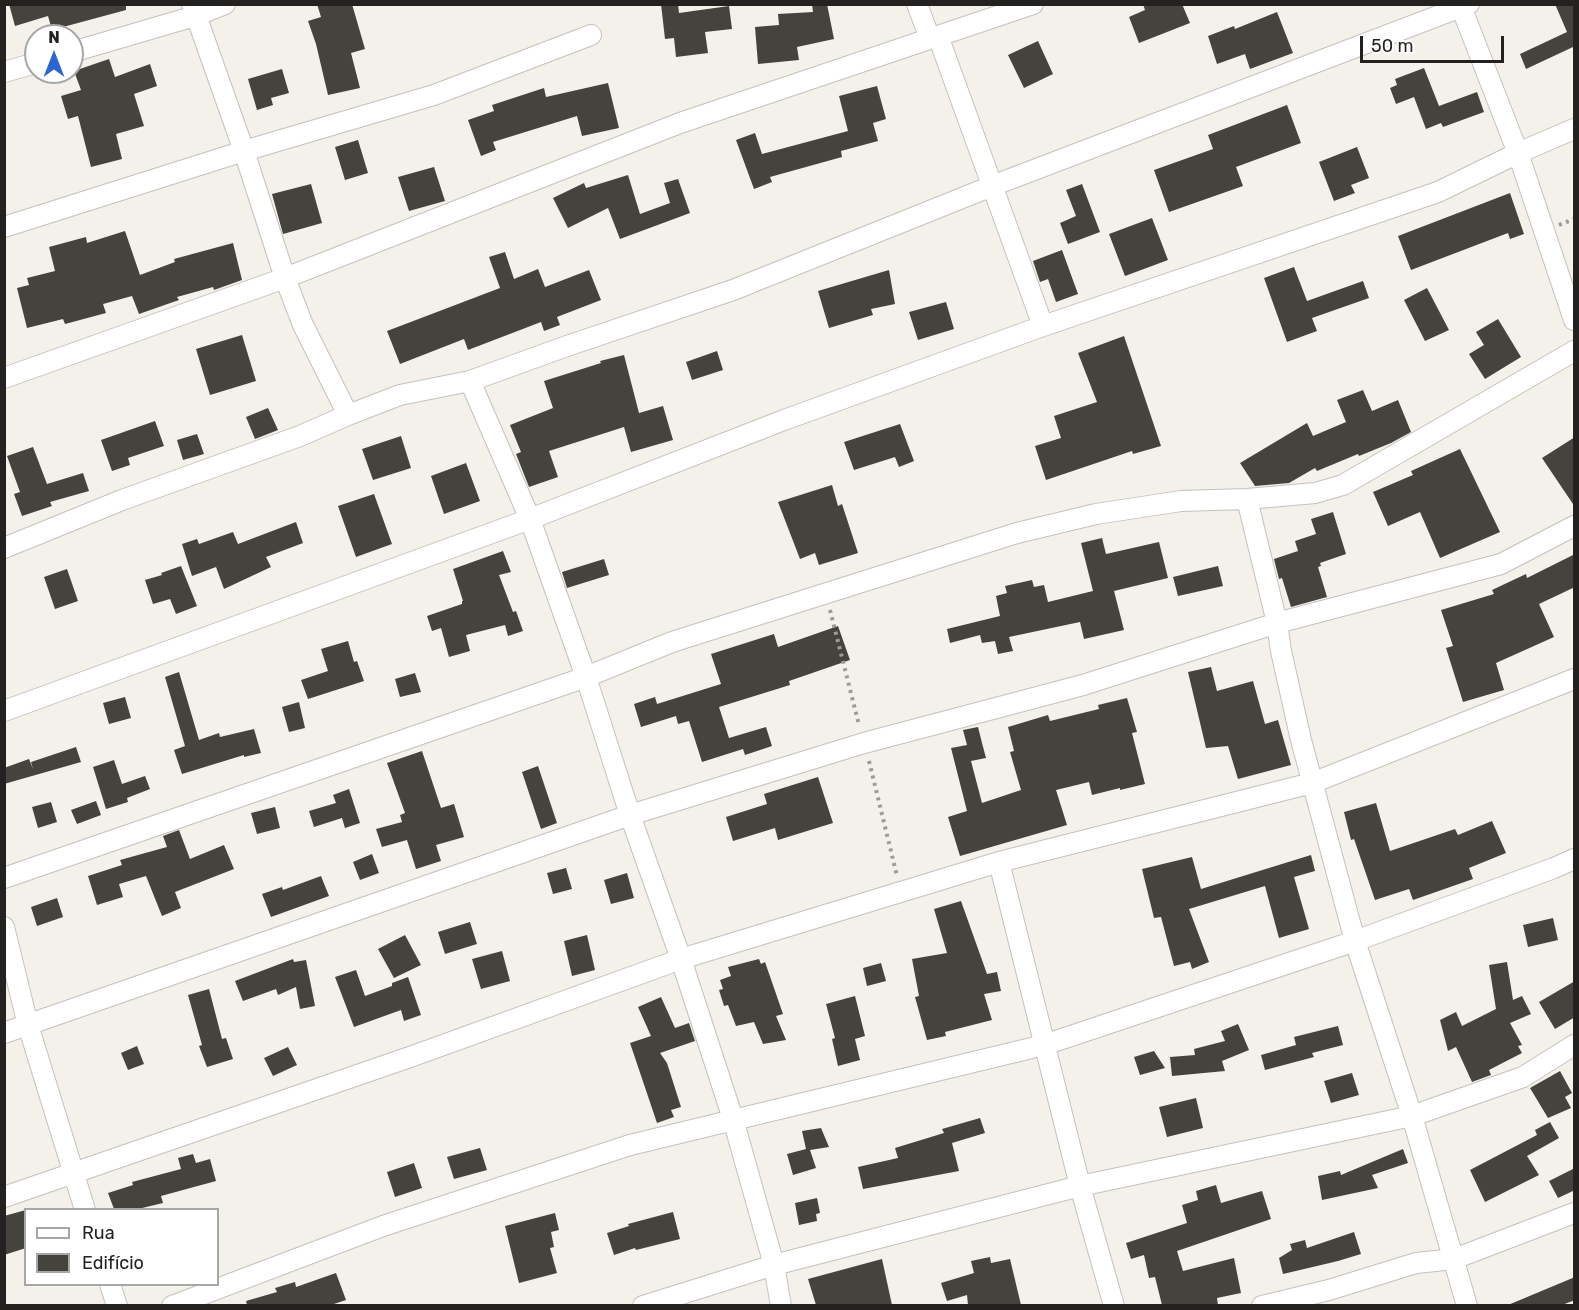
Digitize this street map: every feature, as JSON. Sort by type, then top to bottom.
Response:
[{"type":"street","points":[[84,48],[194,10],[225,4]]},
{"type":"street","points":[[917,4],[934,37],[1043,326]]},
{"type":"street","points":[[4,378],[285,278],[680,123],[1034,4]]},
{"type":"street","points":[[4,548],[122,500],[300,436],[400,395],[470,381],[733,290],[992,186],[1463,6],[1518,153],[1575,320]]},
{"type":"street","points":[[194,10],[285,278],[303,325],[348,416]]},
{"type":"street","points":[[4,227],[434,95],[591,35]]},
{"type":"street","points":[[4,72],[24,66]]},
{"type":"street","points":[[4,711],[530,519],[784,420],[1043,326],[1438,192],[1518,153],[1575,129]]},
{"type":"street","points":[[4,878],[586,676],[672,642],[1017,533],[1096,514],[1181,501],[1247,499],[1316,493],[1343,485],[1575,351]]},
{"type":"street","points":[[470,381],[530,519],[586,676],[630,815],[681,959],[733,1119],[774,1265],[782,1305]]},
{"type":"street","points":[[1247,499],[1312,783],[1355,941],[1412,1116],[1467,1305]]},
{"type":"street","points":[[4,1033],[630,815],[864,743],[1083,684],[1277,623],[1501,564],[1575,526]]},
{"type":"street","points":[[4,1197],[410,1057],[681,959],[999,862],[1312,783],[1575,679]]},
{"type":"street","points":[[172,1305],[383,1226],[630,1145],[1044,1045],[1355,941],[1575,859]]},
{"type":"street","points":[[999,862],[1080,1186],[1114,1305]]},
{"type":"street","points":[[4,927],[28,1025],[85,1208]]},
{"type":"street","points":[[643,1305],[774,1265],[1080,1186],[1412,1116],[1523,1077],[1575,1045]]},
{"type":"street","points":[[1262,1305],[1329,1290],[1416,1263],[1454,1259],[1575,1213]]},
{"type":"street","points":[[111,1286],[117,1305]]},
{"type":"building","points":[[9,4],[126,4],[126,10],[74,24],[50,24],[48,16],[15,26]]},
{"type":"building","points":[[317,4],[352,4],[365,49],[351,53],[360,88],[328,95],[308,21],[321,17]]},
{"type":"building","points":[[661,4],[678,4],[679,13],[729,6],[732,29],[705,32],[708,53],[676,57],[674,38],[665,39]]},
{"type":"building","points":[[812,4],[827,4],[834,39],[797,47],[799,60],[758,64],[755,27],[779,25],[778,14],[813,12]]},
{"type":"building","points":[[1143,4],[1182,4],[1190,23],[1139,43],[1129,17],[1145,10]]},
{"type":"building","points":[[1555,4],[1575,4],[1575,50],[1573,47],[1526,69],[1520,54],[1567,32]]},
{"type":"building","points":[[1277,12],[1293,53],[1250,69],[1245,54],[1217,64],[1208,36],[1234,26],[1235,29]]},
{"type":"building","points":[[1038,41],[1053,74],[1024,88],[1008,55]]},
{"type":"building","points":[[109,59],[115,77],[150,64],[157,86],[134,94],[144,126],[116,134],[122,159],[91,167],[78,116],[68,119],[61,96],[81,90],[79,84],[84,84],[84,68]]},
{"type":"building","points":[[1424,68],[1439,106],[1477,92],[1484,112],[1443,127],[1441,123],[1426,129],[1414,97],[1396,104],[1390,88],[1397,85],[1395,79]]},
{"type":"building","points":[[282,69],[289,93],[271,98],[273,105],[257,110],[248,79]]},
{"type":"building","points":[[608,83],[619,128],[582,136],[577,116],[493,142],[496,150],[481,156],[468,120],[494,111],[492,105],[544,88],[546,97]]},
{"type":"building","points":[[877,86],[886,119],[873,123],[878,141],[841,151],[842,157],[770,177],[772,182],[754,189],[736,140],[755,133],[762,154],[848,131],[839,96]]},
{"type":"building","points":[[1287,105],[1301,143],[1236,167],[1243,186],[1169,212],[1154,170],[1213,149],[1208,135]]},
{"type":"building","points":[[358,140],[368,173],[345,180],[335,147]]},
{"type":"building","points":[[1357,147],[1369,178],[1351,185],[1355,193],[1334,201],[1319,162]]},
{"type":"building","points":[[434,167],[445,201],[409,211],[398,177]]},
{"type":"building","points":[[628,175],[640,214],[670,203],[664,183],[678,179],[690,213],[620,239],[608,208],[568,228],[553,198],[584,183],[586,188]]},
{"type":"building","points":[[311,184],[322,223],[283,234],[272,194]]},
{"type":"building","points":[[1082,184],[1100,232],[1068,244],[1060,223],[1076,216],[1066,190]]},
{"type":"building","points":[[1510,193],[1524,234],[1510,239],[1508,233],[1411,270],[1398,236]]},
{"type":"building","points":[[1152,218],[1168,260],[1125,276],[1109,234]]},
{"type":"building","points":[[125,231],[140,275],[175,262],[174,259],[233,243],[242,280],[214,290],[213,287],[177,297],[179,300],[139,314],[132,296],[103,304],[106,313],[65,324],[63,319],[27,328],[17,288],[29,285],[27,278],[55,271],[49,247],[86,237],[87,243]]},
{"type":"building","points":[[1062,250],[1078,294],[1056,302],[1048,279],[1040,282],[1033,261]]},
{"type":"building","points":[[505,252],[514,279],[538,269],[545,287],[589,270],[601,300],[557,317],[560,325],[544,331],[541,322],[468,350],[464,339],[400,364],[387,331],[500,288],[489,257]]},
{"type":"building","points":[[1294,267],[1307,301],[1363,281],[1369,298],[1312,318],[1317,331],[1287,342],[1264,278]]},
{"type":"building","points":[[889,270],[895,304],[871,309],[873,315],[829,328],[818,291]]},
{"type":"building","points":[[1427,288],[1449,330],[1425,341],[1404,300]]},
{"type":"building","points":[[946,302],[954,329],[918,340],[909,312]]},
{"type":"building","points":[[1498,319],[1521,357],[1485,379],[1469,354],[1484,345],[1476,332]]},
{"type":"building","points":[[242,335],[256,381],[210,395],[196,349]]},
{"type":"building","points":[[1124,336],[1161,446],[1133,454],[1132,451],[1046,480],[1035,446],[1061,438],[1054,416],[1097,402],[1078,353]]},
{"type":"building","points":[[717,351],[723,370],[692,380],[686,362]]},
{"type":"building","points":[[624,355],[639,413],[663,406],[673,440],[631,452],[624,427],[549,451],[558,477],[529,487],[516,454],[521,452],[510,425],[553,408],[544,381]]},
{"type":"building","points":[[1363,390],[1372,411],[1398,400],[1411,432],[1359,456],[1358,454],[1317,471],[1315,468],[1289,483],[1255,486],[1240,463],[1307,423],[1313,436],[1346,422],[1337,400]]},
{"type":"building","points":[[268,408],[278,430],[255,439],[246,417]]},
{"type":"building","points":[[155,421],[164,446],[128,458],[130,465],[112,471],[101,440]]},
{"type":"building","points":[[900,424],[914,461],[899,467],[895,457],[854,470],[844,442]]},
{"type":"building","points":[[197,434],[204,454],[183,460],[177,440]]},
{"type":"building","points":[[401,436],[411,468],[373,480],[362,449]]},
{"type":"building","points":[[1575,437],[1575,507],[1542,458]]},
{"type":"building","points":[[33,447],[47,484],[83,473],[89,491],[50,502],[52,506],[22,516],[14,494],[20,492],[7,456]]},
{"type":"building","points":[[1460,449],[1500,532],[1440,558],[1420,512],[1388,526],[1373,492],[1413,475],[1411,471]]},
{"type":"building","points":[[466,463],[480,501],[444,514],[431,476]]},
{"type":"building","points":[[832,485],[838,506],[842,504],[858,553],[819,565],[815,553],[800,559],[778,502]]},
{"type":"building","points":[[374,494],[392,544],[356,557],[338,506]]},
{"type":"building","points":[[1333,512],[1346,554],[1320,563],[1321,566],[1318,567],[1327,597],[1291,607],[1282,578],[1279,579],[1274,559],[1298,551],[1295,541],[1316,534],[1311,519]]},
{"type":"building","points":[[296,522],[303,543],[266,557],[271,567],[224,589],[216,567],[192,576],[182,544],[197,539],[199,544],[233,532],[238,544]]},
{"type":"building","points":[[1102,538],[1106,554],[1159,542],[1168,578],[1114,591],[1124,630],[1084,639],[1080,622],[1009,637],[1013,651],[998,654],[995,641],[982,643],[980,635],[950,643],[947,629],[1000,616],[996,596],[1007,593],[1005,586],[1032,580],[1034,587],[1044,585],[1048,602],[1093,591],[1081,543]]},
{"type":"building","points":[[503,551],[511,572],[499,575],[523,631],[508,636],[505,625],[466,635],[470,651],[449,657],[441,628],[432,631],[427,616],[462,604],[453,569]]},
{"type":"building","points":[[1575,554],[1575,587],[1539,604],[1554,637],[1496,663],[1504,690],[1463,702],[1446,648],[1453,646],[1441,610],[1494,594],[1492,590],[1526,574],[1527,578]]},
{"type":"building","points":[[604,559],[609,575],[567,588],[562,572]]},
{"type":"building","points":[[181,566],[197,606],[176,614],[170,599],[153,604],[145,580]]},
{"type":"building","points":[[1218,566],[1223,586],[1178,596],[1173,577]]},
{"type":"building","points":[[67,569],[78,601],[55,609],[44,577]]},
{"type":"building","points":[[838,626],[850,660],[789,681],[790,685],[719,707],[729,738],[766,727],[772,746],[745,755],[743,749],[702,762],[689,721],[678,724],[676,716],[641,727],[634,704],[655,697],[657,704],[721,684],[711,654],[774,634],[778,647]]},
{"type":"building","points":[[348,641],[354,662],[357,661],[364,681],[308,699],[301,680],[328,671],[321,649]]},
{"type":"building","points":[[1211,667],[1217,691],[1253,681],[1265,724],[1278,720],[1291,765],[1238,779],[1228,746],[1206,748],[1188,672]]},
{"type":"building","points":[[179,672],[199,740],[219,733],[220,737],[254,729],[261,753],[244,757],[244,755],[182,774],[174,750],[185,746],[165,677]]},
{"type":"building","points":[[415,673],[421,692],[400,697],[395,679]]},
{"type":"building","points":[[125,697],[131,718],[109,724],[103,703]]},
{"type":"building","points":[[1127,698],[1137,732],[1132,733],[1145,784],[1092,795],[1089,782],[1056,790],[1067,825],[960,856],[948,817],[967,811],[951,748],[967,745],[963,730],[978,727],[986,758],[971,761],[982,803],[1021,790],[1010,752],[1014,751],[1008,727],[1048,715],[1050,721],[1099,709],[1098,705]]},
{"type":"building","points":[[299,702],[305,728],[289,732],[282,707]]},
{"type":"building","points":[[76,747],[81,762],[4,784],[4,768],[29,759],[33,769],[31,762]]},
{"type":"building","points":[[422,751],[441,808],[454,804],[464,837],[436,845],[441,861],[416,869],[407,840],[382,847],[376,829],[402,822],[400,815],[405,813],[387,763]]},
{"type":"building","points":[[114,760],[122,784],[145,776],[150,789],[127,798],[128,802],[106,809],[93,767]]},
{"type":"building","points":[[538,766],[557,823],[541,829],[522,772]]},
{"type":"building","points":[[818,777],[833,823],[778,840],[775,828],[733,841],[726,817],[767,804],[764,794]]},
{"type":"building","points":[[349,789],[360,823],[345,828],[342,818],[314,827],[309,811],[336,803],[333,795]]},
{"type":"building","points":[[96,801],[101,815],[77,824],[71,810]]},
{"type":"building","points":[[51,802],[57,822],[38,828],[32,807]]},
{"type":"building","points":[[1376,803],[1390,851],[1455,829],[1458,835],[1492,821],[1506,853],[1469,868],[1473,879],[1413,900],[1409,889],[1375,900],[1354,839],[1351,840],[1344,812]]},
{"type":"building","points":[[275,807],[280,828],[257,834],[251,813]]},
{"type":"building","points":[[179,830],[190,859],[224,845],[234,869],[175,892],[181,908],[162,916],[146,876],[119,884],[123,897],[97,905],[88,876],[122,865],[120,860],[167,847],[163,836]]},
{"type":"building","points":[[372,854],[379,873],[360,880],[353,862]]},
{"type":"building","points":[[1311,855],[1315,871],[1294,877],[1309,929],[1279,938],[1265,886],[1189,909],[1209,962],[1192,969],[1190,962],[1174,966],[1161,917],[1154,918],[1142,869],[1192,857],[1201,889]]},
{"type":"building","points":[[566,868],[572,889],[553,894],[547,873]]},
{"type":"building","points":[[627,873],[634,898],[611,904],[604,880]]},
{"type":"building","points":[[321,876],[329,896],[271,917],[262,894],[282,887],[283,890]]},
{"type":"building","points":[[57,898],[63,917],[37,926],[31,907]]},
{"type":"building","points":[[961,901],[987,974],[997,972],[1001,991],[984,994],[992,1020],[945,1032],[946,1036],[927,1040],[915,997],[919,996],[912,959],[947,953],[934,909]]},
{"type":"building","points":[[1553,918],[1558,940],[1528,947],[1523,925]]},
{"type":"building","points":[[470,922],[477,944],[445,954],[438,932]]},
{"type":"building","points":[[405,935],[421,965],[394,978],[378,949]]},
{"type":"building","points":[[587,935],[595,970],[572,976],[564,941]]},
{"type":"building","points":[[502,951],[510,981],[481,989],[472,959]]},
{"type":"building","points":[[293,959],[294,962],[306,960],[315,1006],[300,1009],[296,987],[278,995],[276,989],[243,1001],[235,981]]},
{"type":"building","points":[[759,959],[761,964],[765,962],[783,1014],[776,1016],[786,1040],[763,1044],[754,1022],[736,1026],[728,1005],[724,1006],[719,990],[723,989],[720,980],[731,976],[728,967]]},
{"type":"building","points":[[1507,962],[1513,1000],[1522,996],[1531,1014],[1510,1023],[1522,1045],[1518,1046],[1522,1053],[1489,1070],[1491,1075],[1472,1082],[1456,1047],[1448,1051],[1440,1020],[1456,1012],[1462,1026],[1496,1009],[1489,965]]},
{"type":"building","points":[[881,963],[886,981],[867,986],[863,968]]},
{"type":"building","points":[[356,970],[365,996],[408,977],[421,1015],[404,1021],[401,1010],[354,1027],[335,977]]},
{"type":"building","points":[[1575,981],[1575,1017],[1555,1029],[1539,1002]]},
{"type":"building","points":[[209,989],[222,1039],[226,1038],[233,1059],[207,1067],[199,1046],[202,1045],[188,995]]},
{"type":"building","points":[[855,996],[865,1036],[855,1039],[860,1060],[838,1066],[832,1039],[835,1038],[826,1004]]},
{"type":"building","points":[[661,997],[675,1028],[689,1023],[695,1041],[660,1053],[667,1063],[681,1107],[671,1110],[674,1117],[657,1123],[630,1043],[651,1036],[638,1007]]},
{"type":"building","points":[[1238,1024],[1249,1050],[1222,1061],[1225,1071],[1172,1076],[1170,1057],[1195,1055],[1194,1049],[1225,1041],[1221,1031]]},
{"type":"building","points":[[1338,1026],[1343,1045],[1312,1053],[1314,1057],[1265,1070],[1261,1055],[1296,1045],[1294,1037]]},
{"type":"building","points":[[137,1046],[144,1064],[128,1070],[121,1053]]},
{"type":"building","points":[[288,1047],[297,1065],[273,1076],[264,1058]]},
{"type":"building","points":[[1154,1051],[1165,1068],[1140,1075],[1134,1057]]},
{"type":"building","points":[[1560,1071],[1572,1093],[1565,1097],[1571,1108],[1548,1118],[1530,1088]]},
{"type":"building","points":[[1352,1073],[1359,1095],[1331,1103],[1324,1081]]},
{"type":"building","points":[[1196,1098],[1203,1128],[1167,1137],[1159,1107]]},
{"type":"building","points":[[980,1118],[985,1133],[952,1143],[959,1171],[863,1189],[858,1167],[898,1158],[895,1148],[944,1133],[942,1129]]},
{"type":"building","points":[[1550,1122],[1559,1138],[1527,1156],[1539,1175],[1485,1202],[1470,1170],[1537,1135],[1535,1130]]},
{"type":"building","points":[[821,1128],[829,1147],[810,1150],[816,1168],[793,1175],[787,1154],[806,1149],[802,1131]]},
{"type":"building","points":[[480,1148],[487,1170],[454,1179],[447,1157]]},
{"type":"building","points":[[1403,1149],[1408,1163],[1372,1175],[1378,1188],[1322,1200],[1318,1176],[1340,1171],[1341,1175]]},
{"type":"building","points":[[193,1154],[196,1163],[210,1159],[216,1181],[161,1196],[163,1203],[142,1208],[114,1208],[108,1193],[133,1185],[132,1182],[181,1169],[178,1158]]},
{"type":"building","points":[[414,1163],[422,1188],[395,1197],[387,1172]]},
{"type":"building","points":[[1575,1168],[1575,1190],[1558,1198],[1549,1181]]},
{"type":"building","points":[[1216,1185],[1221,1203],[1262,1191],[1271,1219],[1177,1251],[1183,1271],[1234,1258],[1241,1293],[1217,1298],[1218,1305],[1162,1305],[1155,1277],[1149,1278],[1144,1255],[1131,1259],[1126,1243],[1187,1223],[1182,1205],[1198,1200],[1196,1191]]},
{"type":"building","points":[[817,1198],[820,1213],[816,1214],[817,1221],[799,1225],[795,1203]]},
{"type":"building","points":[[24,1211],[24,1249],[4,1255],[4,1216]]},
{"type":"building","points":[[673,1212],[680,1239],[636,1250],[635,1248],[614,1255],[607,1233],[629,1226],[628,1224]]},
{"type":"building","points":[[555,1213],[559,1230],[551,1232],[554,1247],[550,1248],[557,1273],[519,1283],[505,1226]]},
{"type":"building","points":[[1354,1232],[1361,1254],[1283,1274],[1279,1258],[1292,1250],[1290,1244],[1305,1240],[1307,1248]]},
{"type":"building","points":[[990,1257],[991,1263],[1010,1259],[1021,1305],[968,1305],[967,1295],[947,1301],[941,1283],[974,1273],[971,1261]]},
{"type":"building","points":[[882,1259],[892,1305],[816,1305],[808,1279]]},
{"type":"building","points":[[336,1273],[346,1300],[331,1305],[247,1305],[246,1301],[277,1292],[275,1288],[295,1282],[296,1287]]},
{"type":"building","points":[[1575,1277],[1575,1300],[1562,1305],[1508,1305]]}]
